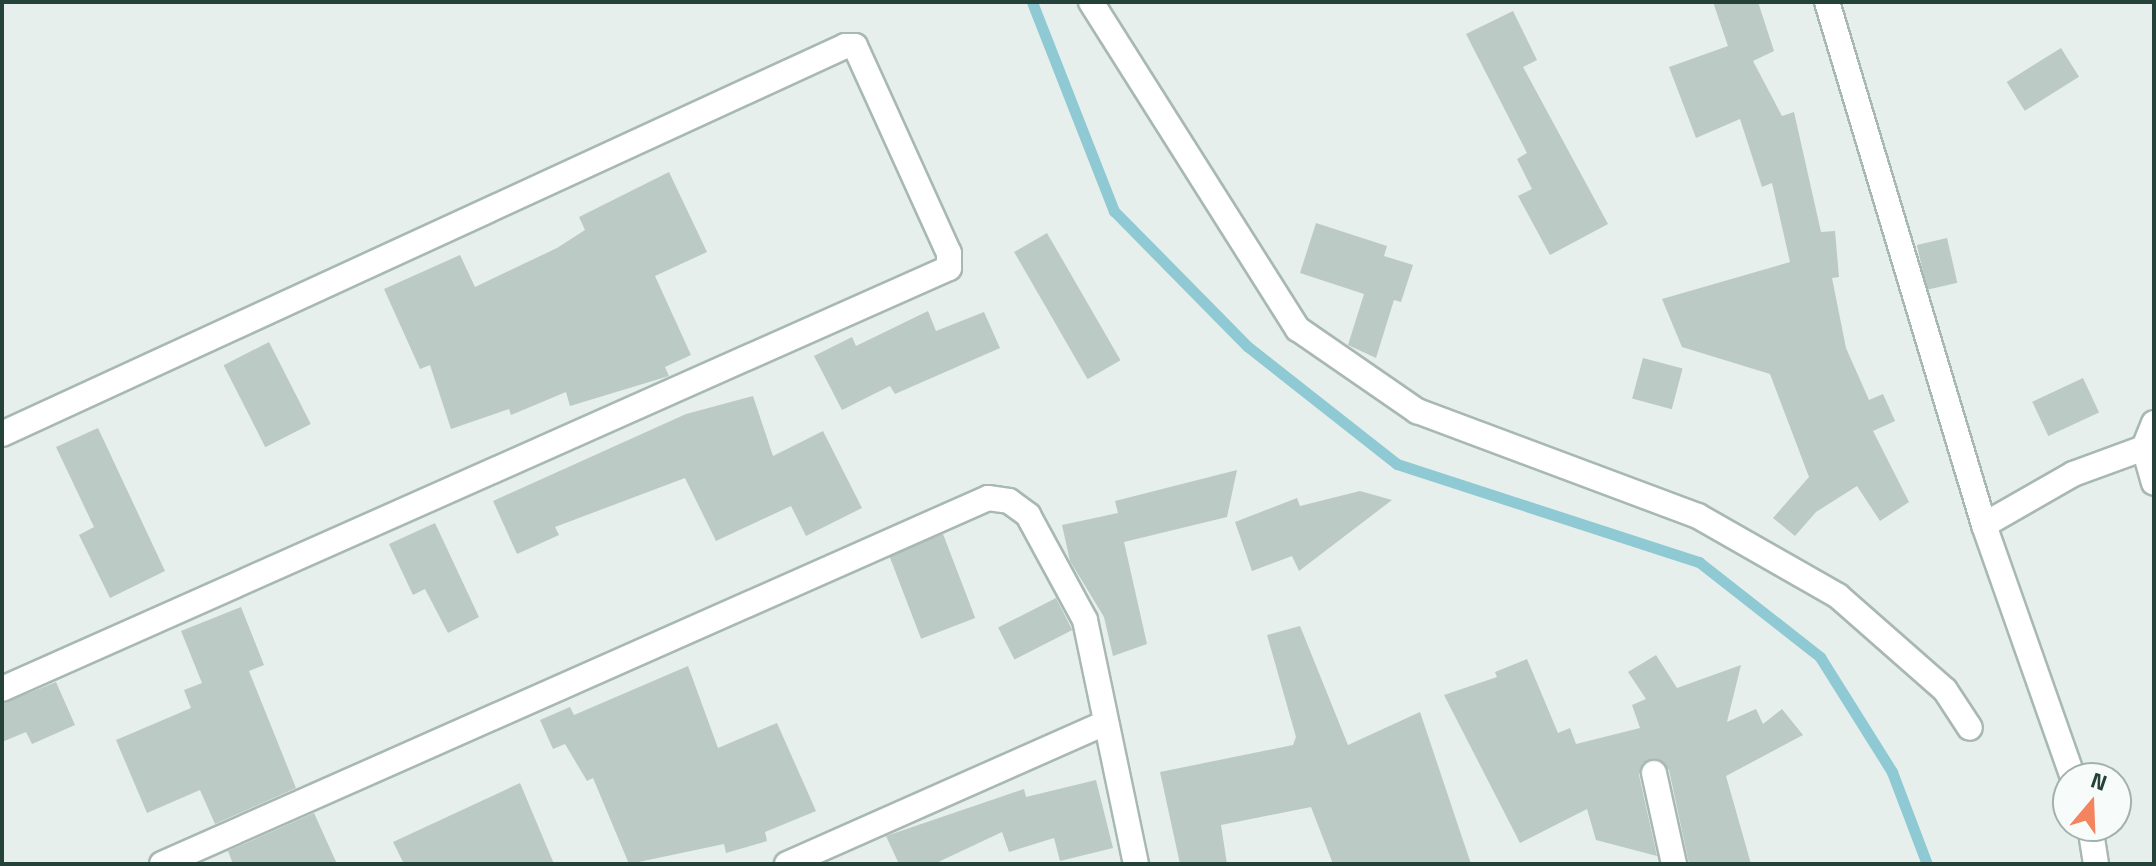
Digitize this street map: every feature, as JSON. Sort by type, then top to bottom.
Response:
[{"type":"street","points":[[1091,2],[1298,329],[1417,411],[1698,516],[1838,596],[1945,690],[1970,728]]},
{"type":"street","points":[[1827,2],[1984,525],[2067,762]]},
{"type":"street","points":[[2,434],[845,46],[855,46],[949,253],[949,268],[2,689]]},
{"type":"street","points":[[2154,423],[2144,448],[2154,483]]},
{"type":"street","points":[[1984,525],[2073,474],[2144,448]]},
{"type":"street","points":[[162,864],[988,498],[1009,501],[1028,515],[1085,620],[1136,864]]},
{"type":"street","points":[[787,864],[1105,723]]},
{"type":"street","points":[[1654,773],[1674,864]]},
{"type":"street","points":[[2093,842],[2096,864]]},
{"type":"building","points":[[1713,2],[1758,2],[1774,51],[1753,61],[1782,116],[1794,112],[1821,232],[1835,231],[1839,277],[1832,278],[1846,348],[1869,400],[1883,394],[1895,421],[1873,431],[1909,502],[1880,521],[1857,486],[1816,512],[1795,536],[1773,518],[1809,477],[1770,374],[1682,347],[1662,299],[1790,262],[1772,183],[1762,187],[1740,119],[1696,138],[1669,67],[1728,46]]},
{"type":"building","points":[[1513,11],[1537,60],[1523,67],[1608,224],[1550,255],[1518,196],[1532,189],[1517,159],[1527,153],[1466,34]]},
{"type":"building","points":[[2061,48],[2079,77],[2025,111],[2007,82]]},
{"type":"building","points":[[669,172],[707,252],[655,276],[691,355],[665,367],[669,376],[570,406],[566,392],[511,415],[509,409],[451,429],[430,365],[420,369],[384,289],[460,255],[475,287],[557,248],[585,230],[579,217]]},
{"type":"building","points":[[1316,223],[1387,246],[1384,256],[1413,265],[1401,302],[1394,300],[1376,358],[1348,345],[1364,294],[1300,273]]},
{"type":"building","points":[[1047,233],[1120,360],[1088,379],[1014,252]]},
{"type":"building","points":[[1947,238],[1957,283],[1927,290],[1917,245]]},
{"type":"building","points":[[928,311],[936,331],[984,312],[1000,348],[895,394],[890,386],[842,410],[814,356],[852,337],[856,346]]},
{"type":"building","points":[[269,342],[311,424],[265,447],[224,365]]},
{"type":"building","points":[[1643,358],[1683,369],[1672,409],[1632,399]]},
{"type":"building","points":[[2083,378],[2099,412],[2048,436],[2032,402]]},
{"type":"building","points":[[753,396],[773,456],[823,431],[862,508],[806,536],[791,506],[716,541],[685,478],[555,527],[559,535],[517,554],[493,501],[686,414]]},
{"type":"building","points":[[98,428],[165,571],[110,598],[79,535],[94,527],[56,447]]},
{"type":"building","points":[[1237,470],[1227,517],[1124,542],[1147,644],[1113,656],[1104,617],[1070,561],[1062,525],[1118,513],[1115,501]]},
{"type":"building","points":[[1360,491],[1392,500],[1299,571],[1292,556],[1252,571],[1235,522],[1297,498],[1300,506]]},
{"type":"building","points":[[435,523],[479,617],[448,633],[425,589],[413,595],[389,544]]},
{"type":"building","points":[[943,534],[975,618],[921,639],[889,555]]},
{"type":"building","points":[[1056,598],[1072,630],[1014,660],[998,628]]},
{"type":"building","points":[[241,607],[264,665],[249,671],[296,788],[215,824],[200,790],[147,813],[116,740],[191,708],[184,690],[202,683],[181,631]]},
{"type":"building","points":[[1300,626],[1348,745],[1420,712],[1471,864],[1333,864],[1311,807],[1221,825],[1227,864],[1180,864],[1160,772],[1293,745],[1296,737],[1267,635]]},
{"type":"building","points":[[1656,655],[1677,688],[1741,665],[1727,722],[1756,709],[1763,724],[1782,709],[1803,735],[1726,776],[1751,864],[1689,864],[1669,770],[1658,759],[1643,763],[1639,775],[1657,856],[1596,840],[1587,809],[1520,843],[1444,695],[1497,677],[1495,672],[1527,659],[1558,733],[1570,728],[1576,744],[1640,728],[1632,705],[1646,699],[1628,672]]},
{"type":"building","points":[[688,666],[718,748],[777,723],[816,811],[765,832],[767,841],[726,853],[724,844],[629,864],[593,778],[587,781],[565,744],[553,749],[540,720],[570,707],[574,715]]},
{"type":"building","points":[[56,682],[75,725],[32,744],[26,732],[2,742],[2,704]]},
{"type":"building","points":[[1096,780],[1113,848],[1060,861],[1054,838],[1009,852],[1002,832],[934,864],[899,864],[886,836],[1024,789],[1026,797]]},
{"type":"building","points":[[520,783],[554,864],[404,864],[393,842]]},
{"type":"building","points":[[314,813],[337,864],[233,864],[228,851]]},
{"type":"waterway","points":[[1032,2],[1114,211],[1247,346],[1397,464],[1699,562],[1820,657],[1892,772],[1927,864]]}]
